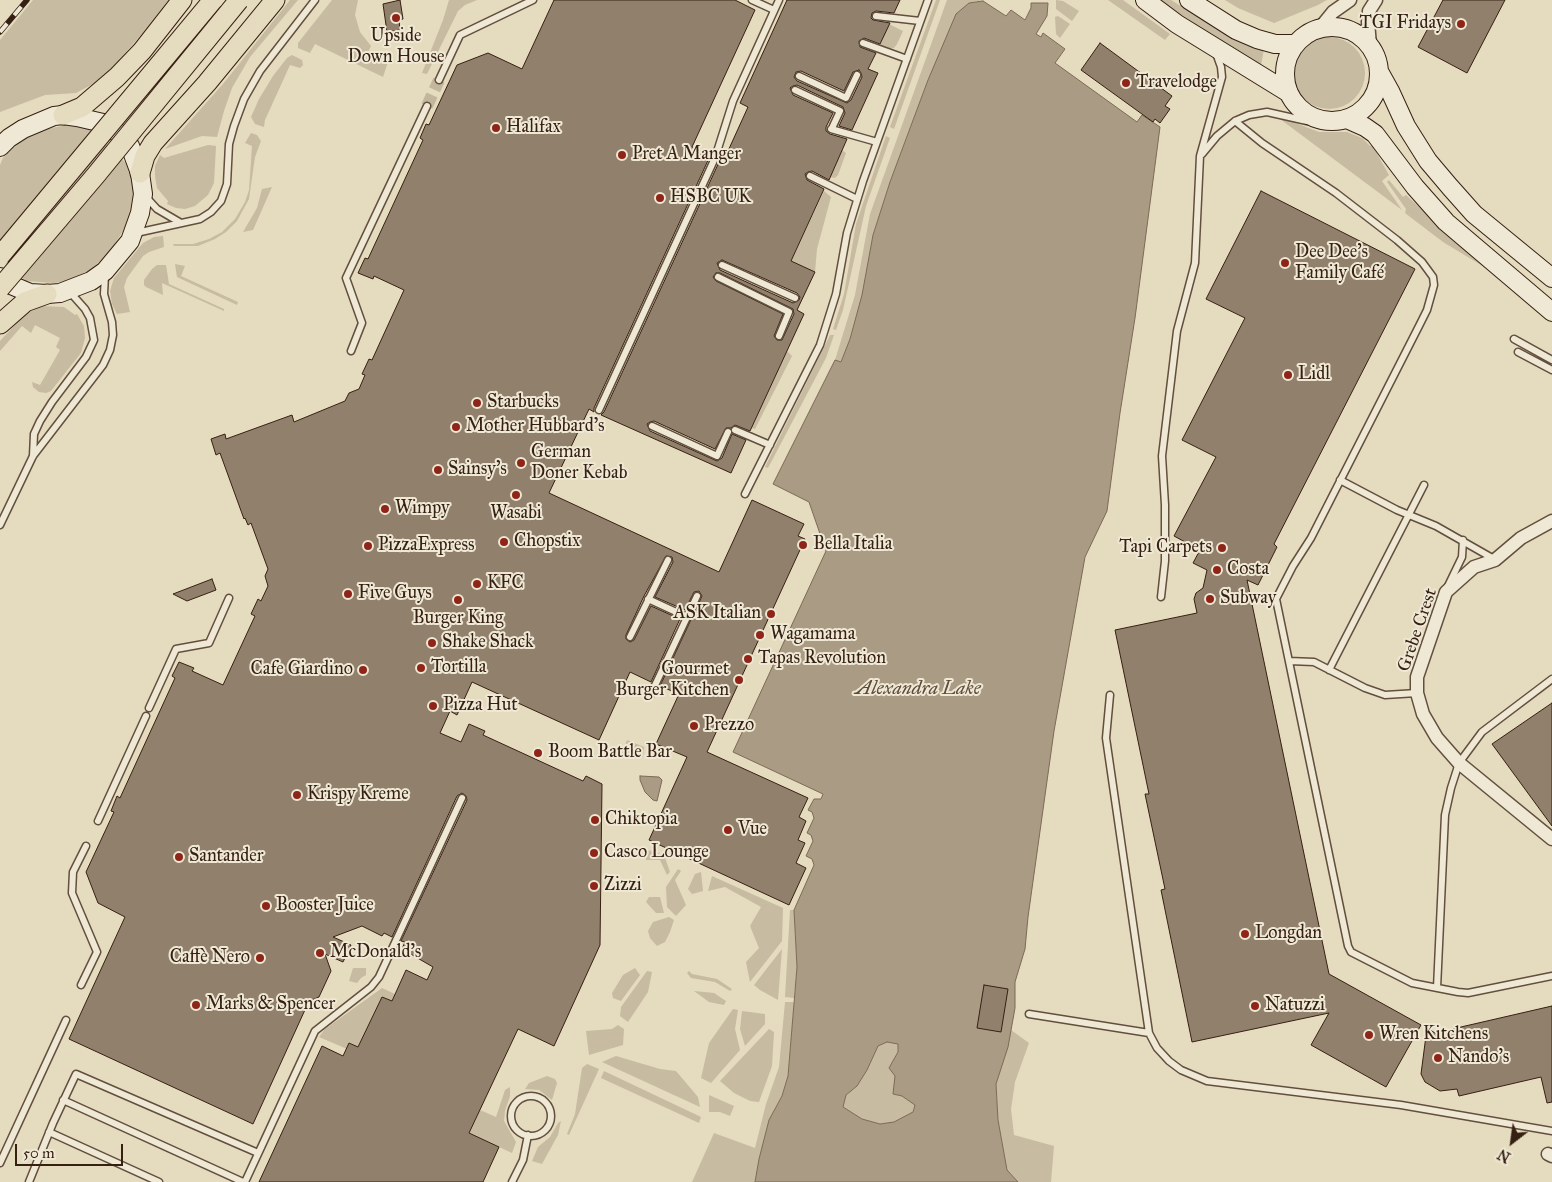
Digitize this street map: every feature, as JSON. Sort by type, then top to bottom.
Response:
[{"type":"main road","points":[[0,148],[9,138],[30,126],[82,107],[117,77],[142,51],[182,0]]},
{"type":"main road","points":[[0,256],[213,0]]},
{"type":"main road","points":[[0,288],[96,175],[239,0]]},
{"type":"main road","points":[[140,173],[145,156],[153,143],[212,77],[275,0]]},
{"type":"main road","points":[[1145,0],[1177,24],[1289,93]]},
{"type":"main road","points":[[1189,0],[1236,30],[1257,39],[1275,44],[1295,44]]},
{"type":"main road","points":[[1380,73],[1378,88],[1371,101],[1361,112],[1347,119],[1327,121],[1311,116],[1298,106],[1289,93],[1285,81],[1288,55],[1295,44],[1306,34],[1320,28],[1334,26],[1348,28],[1360,35],[1370,45],[1377,58],[1380,73],[1406,126],[1428,161],[1474,214],[1552,278]]},
{"type":"main road","points":[[0,277],[11,285],[30,293],[60,293],[91,281],[105,271],[124,250],[133,234],[140,213],[143,194],[140,173],[130,146],[118,133],[103,123],[63,115]]},
{"type":"main road","points":[[1347,119],[1375,134],[1415,187],[1446,222],[1552,312]]},
{"type":"main road","points":[[0,324],[25,302],[47,294]]},
{"type":"street","points":[[1320,28],[1333,12],[1350,0]]},
{"type":"street","points":[[1370,45],[1369,17],[1376,0]]},
{"type":"street","name":"Grebe Crest","points":[[1552,521],[1522,538],[1495,560],[1474,567],[1446,592],[1417,677],[1418,693],[1426,720],[1438,738],[1459,763],[1552,839]]},
{"type":"lane","points":[[133,234],[200,219],[211,212],[221,201],[227,184],[230,144],[234,126],[244,99],[260,72],[315,0]]},
{"type":"lane","points":[[301,19],[320,0]]},
{"type":"lane","points":[[439,80],[460,35],[533,0]]},
{"type":"lane","points":[[752,0],[774,10]]},
{"type":"lane","points":[[599,410],[715,158],[733,101],[779,0]]},
{"type":"lane","points":[[745,494],[826,330],[836,294],[847,233],[857,199],[928,0]]},
{"type":"lane","points":[[876,16],[920,21]]},
{"type":"lane","points":[[863,44],[907,59]]},
{"type":"lane","points":[[1161,597],[1166,561],[1162,456],[1177,331],[1195,263],[1200,156],[1222,78],[1221,67],[1213,47]]},
{"type":"lane","points":[[799,76],[846,98],[857,75]]},
{"type":"lane","points":[[795,90],[840,111],[832,128],[877,142]]},
{"type":"lane","points":[[350,351],[362,322],[346,278],[427,106]]},
{"type":"lane","points":[[1200,156],[1217,136],[1234,121],[1249,115],[1267,112],[1307,121],[1327,121]]},
{"type":"lane","points":[[1234,121],[1262,143],[1336,194],[1396,240],[1422,262],[1433,277],[1433,295],[1427,310],[1310,538],[1276,599],[1348,946],[1351,952],[1412,983],[1468,993],[1552,976]]},
{"type":"lane","points":[[810,176],[857,199]]},
{"type":"lane","points":[[143,194],[157,210],[182,224]]},
{"type":"lane","points":[[722,265],[795,298]]},
{"type":"lane","points":[[0,524],[33,456],[103,365],[110,350],[113,335],[112,322],[104,294],[105,271]]},
{"type":"lane","points":[[718,276],[789,312],[779,336]]},
{"type":"lane","points":[[33,456],[34,434],[40,422],[52,402],[86,357],[94,340],[90,318],[69,290]]},
{"type":"lane","points":[[1514,339],[1552,360]]},
{"type":"lane","points":[[1518,352],[1552,370]]},
{"type":"lane","points":[[652,426],[717,456],[732,431],[770,445]]},
{"type":"lane","points":[[1340,480],[1397,510],[1463,540],[1495,560]]},
{"type":"lane","points":[[1329,670],[1424,485]]},
{"type":"lane","points":[[1446,592],[1462,557],[1463,540]]},
{"type":"lane","points":[[630,637],[668,560]]},
{"type":"lane","points":[[650,696],[697,596]]},
{"type":"lane","points":[[149,708],[176,649],[209,643],[229,598]]},
{"type":"lane","points":[[648,599],[687,617]]},
{"type":"lane","points":[[1289,661],[1314,662],[1365,688],[1385,695],[1418,693]]},
{"type":"lane","points":[[1437,988],[1444,815],[1459,763],[1482,732],[1552,679]]},
{"type":"lane","points":[[1110,695],[1106,738],[1149,1033],[1157,1048],[1170,1061],[1181,1070],[1207,1082],[1401,1105],[1552,1131]]},
{"type":"lane","points":[[98,820],[146,716]]},
{"type":"lane","points":[[63,1100],[244,1182],[315,1031],[371,986],[379,977],[462,798]]},
{"type":"lane","points":[[81,985],[96,952],[72,893],[74,872],[86,846]]},
{"type":"lane","points":[[1029,1014],[1149,1033]]},
{"type":"lane","points":[[0,1163],[66,1020]]},
{"type":"lane","points":[[29,1182],[49,1132],[76,1074],[258,1153]]},
{"type":"lane","points":[[534,1096],[546,1102],[550,1108],[551,1120],[543,1132],[534,1136],[528,1135],[518,1130],[512,1120],[512,1115],[516,1104],[521,1099],[534,1096]]},
{"type":"lane","points":[[49,1132],[159,1182]]},
{"type":"lane","points":[[512,1182],[523,1160],[528,1135]]},
{"type":"shaded area","points":[[33,0],[172,0],[102,79],[76,93],[45,95],[0,112],[0,40]]},
{"type":"shaded area","points":[[290,0],[298,0],[250,57],[232,88],[217,137],[202,136],[165,149],[223,84]]},
{"type":"shaded area","points":[[332,0],[358,0],[355,15],[360,32],[371,46],[367,54],[388,62],[383,77],[315,44],[310,53],[298,48],[298,43]]},
{"type":"shaded area","points":[[449,0],[477,0],[465,5],[458,11],[427,74],[422,73],[443,20]]},
{"type":"shaded area","points":[[936,0],[940,0],[894,129],[890,127]]},
{"type":"shaded area","points":[[947,0],[983,0],[969,3],[928,80],[890,182],[873,235],[862,297],[841,362],[835,360],[855,295],[870,214]]},
{"type":"shaded area","points":[[1056,0],[1063,1],[1079,11],[1072,21],[1056,9]]},
{"type":"shaded area","points":[[1108,0],[1123,0],[1170,34],[1165,40]]},
{"type":"shaded area","points":[[1160,0],[1171,0],[1229,36],[1243,43],[1264,49],[1261,65],[1192,22]]},
{"type":"shaded area","points":[[1225,0],[1327,0],[1274,23],[1238,8]]},
{"type":"shaded area","points":[[1058,16],[1070,24],[1060,38],[1056,34],[1055,17]]},
{"type":"shaded area","points":[[889,24],[903,31],[894,48],[889,49],[879,45]]},
{"type":"shaded area","points":[[1329,37],[1349,43],[1359,53],[1365,73],[1359,93],[1349,103],[1329,109],[1309,103],[1299,93],[1293,73],[1299,53],[1309,43]]},
{"type":"shaded area","points":[[292,55],[302,60],[303,65],[300,68],[290,65],[265,120],[264,127],[255,124],[251,117],[259,99],[273,76],[287,58]]},
{"type":"shaded area","points":[[1280,119],[1319,132],[1347,132],[1362,138],[1370,146],[1372,145],[1389,175],[1382,181],[1402,210]]},
{"type":"shaded area","points":[[66,125],[89,129],[126,163],[130,171],[134,194],[131,209],[126,226],[108,254],[90,270],[67,281],[54,283],[26,281],[0,259],[0,165],[3,158],[22,140],[43,130]]},
{"type":"shaded area","points":[[251,133],[257,135],[261,141],[255,157],[249,199],[237,221],[226,232],[198,246],[174,246],[173,244],[193,244],[209,239],[222,232],[235,219],[245,202],[249,190],[252,146],[245,143]]},
{"type":"shaded area","points":[[886,136],[890,138],[866,206],[843,310],[836,330],[833,329],[844,294],[856,224]]},
{"type":"shaded area","points":[[208,145],[216,146],[214,183],[208,195],[195,206],[185,209],[167,204],[168,201],[157,188],[155,176],[155,166],[160,155],[164,158]]},
{"type":"shaded area","points":[[842,150],[846,153],[838,175],[835,178],[830,177]]},
{"type":"shaded area","points":[[1389,180],[1403,197],[1406,195],[1486,268],[1443,242],[1405,213],[1406,209],[1387,182]]},
{"type":"shaded area","points":[[272,187],[253,230],[243,232],[257,208],[262,189]]},
{"type":"shaded area","points":[[824,191],[831,197],[817,249],[815,272],[791,261]]},
{"type":"shaded area","points":[[163,236],[164,247],[143,256],[127,278],[124,287],[130,312],[117,314],[112,304],[110,291],[114,278],[143,243],[154,237]]},
{"type":"shaded area","points":[[175,264],[185,266],[181,276],[238,302],[237,305],[177,277]]},
{"type":"shaded area","points":[[157,265],[166,265],[169,284],[224,309],[224,311],[162,283],[163,295],[146,287],[144,280]]},
{"type":"shaded area","points":[[41,306],[64,307],[75,315],[77,314],[84,326],[85,338],[81,353],[51,391],[46,393],[39,392],[33,387],[32,382],[40,385],[60,350],[56,347],[60,338],[35,325],[31,333],[22,326],[0,351],[0,341],[24,315]]},
{"type":"shaded area","points":[[830,335],[834,335],[826,358],[768,468],[765,467]]},
{"type":"shaded area","points":[[787,351],[792,356],[755,429],[751,428]]},
{"type":"shaded area","points":[[627,740],[644,747],[643,757],[621,755]]},
{"type":"shaded area","points":[[645,849],[664,855],[670,872],[667,875],[660,860],[646,860]]},
{"type":"shaded area","points":[[678,869],[681,871],[675,880],[686,905],[676,916],[667,907],[666,887]]},
{"type":"shaded area","points":[[701,872],[703,891],[692,894],[688,889],[695,874]]},
{"type":"shaded area","points":[[712,876],[783,908],[782,941],[750,982],[746,962],[759,948],[750,926],[761,907],[725,887],[708,891]]},
{"type":"shaded area","points":[[649,897],[660,897],[664,913],[656,913],[646,902]]},
{"type":"shaded area","points":[[790,910],[794,910],[797,966],[794,998],[785,997]]},
{"type":"shaded area","points":[[669,917],[674,920],[670,932],[665,942],[657,946],[650,938],[648,931],[653,922]]},
{"type":"shaded area","points":[[782,949],[778,1000],[754,985]]},
{"type":"shaded area","points":[[353,968],[366,968],[366,975],[357,983],[349,981]]},
{"type":"shaded area","points":[[635,968],[640,975],[621,1001],[613,998],[612,993],[623,975]]},
{"type":"shaded area","points":[[647,971],[652,972],[648,992],[628,1022],[620,1016],[621,1007]]},
{"type":"shaded area","points":[[689,971],[692,974],[717,979],[732,989],[730,991],[715,982],[691,978],[687,973]]},
{"type":"shaded area","points":[[382,988],[395,994],[392,1001],[382,997],[358,1047],[350,1043],[347,1049],[319,1037],[325,1029]]},
{"type":"shaded area","points":[[694,991],[714,993],[726,1001],[724,1005],[709,1002]]},
{"type":"shaded area","points":[[785,1002],[794,1002],[788,1076],[782,1096],[769,1121],[755,1182],[692,1182],[714,1133],[755,1148],[766,1104],[779,1067]]},
{"type":"shaded area","points":[[733,1009],[738,1010],[735,1029],[740,1050],[711,1083],[701,1078],[709,1043]]},
{"type":"shaded area","points":[[742,1011],[765,1014],[765,1024],[745,1046],[740,1029]]},
{"type":"shaded area","points":[[618,1025],[624,1029],[623,1045],[589,1055],[586,1031],[612,1029]]},
{"type":"shaded area","points":[[769,1029],[774,1032],[772,1066],[759,1102],[750,1101],[734,1093],[720,1081]]},
{"type":"shaded area","points":[[1011,1030],[1029,1043],[1015,1082],[1011,1109],[1014,1135],[1054,1146],[1051,1182],[1018,1182],[1007,1170],[998,1120],[996,1084]]},
{"type":"shaded area","points":[[887,1042],[898,1044],[898,1052],[889,1068],[895,1076],[893,1094],[902,1096],[915,1105],[912,1113],[894,1122],[880,1124],[862,1119],[843,1107],[846,1095],[857,1086],[878,1046]]},
{"type":"shaded area","points":[[616,1056],[660,1069],[676,1071],[698,1097],[700,1107],[602,1062]]},
{"type":"shaded area","points":[[587,1064],[599,1069],[569,1135],[567,1134],[575,1114],[582,1068]]},
{"type":"shaded area","points":[[604,1071],[701,1117],[699,1123],[601,1078]]},
{"type":"shaded area","points":[[547,1076],[555,1079],[557,1083],[552,1100],[539,1090],[525,1089],[529,1083]]},
{"type":"shaded area","points":[[510,1087],[510,1096],[504,1121],[516,1142],[512,1153],[469,1133],[480,1110],[496,1117],[505,1090]]},
{"type":"shaded area","points":[[709,1095],[734,1106],[730,1116],[720,1112],[709,1112]]},
{"type":"shaded area","points":[[561,1121],[558,1135],[542,1164],[532,1161],[538,1147],[550,1137]]},
{"type":"water","name":"Alexandra Lake","points":[[983,1],[1006,16],[1011,10],[1025,20],[1031,8],[1031,3],[1048,3],[1047,16],[1036,34],[1041,37],[1043,33],[1065,49],[1055,63],[1137,122],[1142,115],[1160,127],[1107,511],[1085,557],[1054,731],[1025,949],[1015,982],[1015,1008],[1008,1047],[996,1084],[998,1120],[1007,1170],[1018,1182],[755,1182],[769,1120],[782,1096],[788,1076],[797,967],[794,910],[814,865],[812,859],[806,856],[813,841],[811,835],[807,833],[814,818],[812,812],[808,810],[814,799],[821,799],[823,794],[733,752],[826,551],[809,502],[773,484],[835,360],[841,362],[850,339],[862,295],[873,235],[890,182],[928,80],[956,14],[969,3]],"holes":[[[887,1042],[898,1044],[898,1052],[889,1068],[895,1076],[893,1094],[902,1096],[915,1105],[913,1112],[894,1122],[880,1124],[862,1119],[843,1107],[846,1095],[857,1086],[878,1046]]]},
{"type":"water","points":[[640,776],[659,777],[662,780],[657,801],[653,800],[645,792]]},
{"type":"building","points":[[400,0],[403,19],[399,20],[400,30],[387,32],[383,4]]},
{"type":"building","points":[[554,0],[735,0],[755,10],[692,147],[710,156],[594,408],[594,412],[589,409],[549,493],[719,572],[752,500],[804,524],[798,536],[805,539],[707,752],[808,798],[799,817],[806,821],[798,840],[805,843],[796,863],[806,868],[789,905],[649,840],[687,757],[656,744],[679,694],[660,686],[702,596],[699,591],[694,592],[685,610],[655,597],[673,562],[672,557],[666,556],[644,596],[626,635],[626,639],[630,642],[634,640],[651,606],[680,619],[651,682],[630,672],[599,740],[472,682],[457,715],[450,711],[440,733],[461,742],[469,724],[485,731],[483,735],[583,781],[586,776],[602,784],[600,945],[554,1046],[518,1029],[469,1133],[499,1147],[483,1182],[259,1182],[322,1046],[343,1056],[349,1043],[358,1047],[382,997],[392,1001],[406,970],[427,980],[433,967],[402,949],[405,942],[401,941],[467,800],[466,796],[462,793],[457,796],[392,937],[384,933],[382,936],[362,926],[333,937],[351,945],[343,962],[325,954],[331,971],[319,997],[309,1001],[253,1124],[69,1039],[125,917],[98,903],[86,872],[114,812],[111,811],[117,796],[120,798],[175,678],[172,676],[179,662],[194,668],[192,671],[223,685],[255,616],[251,614],[258,599],[261,601],[268,586],[265,576],[268,569],[251,523],[248,525],[244,519],[220,453],[216,455],[211,439],[225,434],[226,439],[292,415],[294,422],[345,401],[349,393],[359,389],[365,375],[362,374],[369,359],[372,360],[404,290],[374,276],[373,279],[358,273],[365,258],[368,259],[423,140],[420,138],[426,124],[429,125],[457,65],[488,53],[522,69]]},
{"type":"building","points":[[787,0],[900,0],[894,13],[876,11],[872,13],[871,18],[873,20],[890,23],[880,44],[864,38],[859,41],[860,47],[876,53],[868,69],[878,73],[852,130],[839,126],[845,113],[843,107],[797,85],[790,88],[793,95],[833,113],[826,131],[847,139],[829,180],[812,171],[805,174],[807,180],[824,189],[791,261],[815,272],[797,310],[804,314],[750,431],[735,425],[731,428],[726,428],[715,449],[654,421],[647,424],[650,431],[717,461],[722,458],[732,434],[746,440],[731,473],[601,415],[720,160],[723,162],[748,107],[740,103]],"holes":[[[859,70],[862,77],[851,100],[847,103],[797,81],[794,77],[796,72],[801,71],[844,91],[853,72]],[[722,260],[797,293],[800,297],[799,300],[793,303],[720,270],[717,263]],[[716,273],[720,273],[793,309],[794,314],[782,340],[777,340],[774,336],[783,314],[716,281],[713,277]]]},
{"type":"building","name":"TGI Fridays","points":[[1443,0],[1505,0],[1467,73],[1418,47]]},
{"type":"building","name":"Travelodge","points":[[1100,43],[1172,96],[1165,106],[1170,109],[1160,123],[1155,119],[1153,122],[1081,70]]},
{"type":"building","points":[[1261,191],[1415,269],[1274,544],[1277,547],[1258,585],[1247,580],[1329,974],[1421,1025],[1386,1087],[1311,1045],[1329,1013],[1192,1042],[1161,890],[1165,889],[1145,794],[1149,794],[1115,630],[1197,613],[1194,599],[1196,593],[1203,588],[1207,570],[1193,563],[1200,550],[1174,536],[1216,457],[1182,440],[1245,318],[1206,299]]},
{"type":"building","points":[[212,579],[216,590],[187,601],[173,594]]},
{"type":"building","points":[[1552,703],[1552,826],[1492,744]]},
{"type":"building","points":[[984,985],[1008,989],[1001,1032],[977,1028]]},
{"type":"building","points":[[1552,1006],[1552,1102],[1547,1103],[1541,1077],[1459,1096],[1457,1089],[1440,1091],[1425,1082],[1421,1074],[1427,1028],[1435,1033]]},
{"type":"tunnel","points":[[427,106],[439,80]]},
{"type":"railway","points":[[0,32],[27,0]]},
{"type":"place","name":"Upside Down House","points":[[396,18]]},
{"type":"place","name":"TGI Fridays","points":[[1461,24]]},
{"type":"place","name":"Travelodge","points":[[1126,83]]},
{"type":"place","name":"Halifax","points":[[496,128]]},
{"type":"place","name":"Pret A Manger","points":[[622,155]]},
{"type":"place","name":"HSBC UK","points":[[660,198]]},
{"type":"place","name":"Dee Dee's Family Café","points":[[1285,263]]},
{"type":"place","name":"Lidl","points":[[1288,375]]},
{"type":"place","name":"Starbucks","points":[[477,403]]},
{"type":"place","name":"Mother Hubbard's","points":[[456,427]]},
{"type":"place","name":"German Doner Kebab","points":[[521,463]]},
{"type":"place","name":"Sainsy's","points":[[438,470]]},
{"type":"place","name":"Wasabi","points":[[516,495]]},
{"type":"place","name":"Wimpy","points":[[385,509]]},
{"type":"place","name":"Chopstix","points":[[504,542]]},
{"type":"place","name":"Bella Italia","points":[[803,545]]},
{"type":"place","name":"PizzaExpress","points":[[368,546]]},
{"type":"place","name":"Tapi Carpets","points":[[1222,548]]},
{"type":"place","name":"Costa","points":[[1217,570]]},
{"type":"place","name":"KFC","points":[[477,584]]},
{"type":"place","name":"Five Guys","points":[[348,594]]},
{"type":"place","name":"Subway","points":[[1210,599]]},
{"type":"place","name":"Burger King","points":[[458,600]]},
{"type":"place","name":"ASK Italian","points":[[771,614]]},
{"type":"place","name":"Wagamama","points":[[760,635]]},
{"type":"place","name":"Shake Shack","points":[[432,643]]},
{"type":"place","name":"Tapas Revolution","points":[[748,659]]},
{"type":"place","name":"Tortilla","points":[[421,668]]},
{"type":"place","name":"Cafe Giardino","points":[[363,670]]},
{"type":"place","name":"Gourmet Burger Kitchen","points":[[739,680]]},
{"type":"place","name":"Pizza Hut","points":[[433,706]]},
{"type":"place","name":"Prezzo","points":[[694,726]]},
{"type":"place","name":"Boom Battle Bar","points":[[538,753]]},
{"type":"place","name":"Krispy Kreme","points":[[297,795]]},
{"type":"place","name":"Chiktopia","points":[[595,820]]},
{"type":"place","name":"Vue","points":[[728,830]]},
{"type":"place","name":"Casco Lounge","points":[[594,853]]},
{"type":"place","name":"Santander","points":[[179,857]]},
{"type":"place","name":"Zizzi","points":[[594,886]]},
{"type":"place","name":"Booster Juice","points":[[266,906]]},
{"type":"place","name":"Longdan","points":[[1245,934]]},
{"type":"place","name":"McDonald's","points":[[320,953]]},
{"type":"place","name":"Caffè Nero","points":[[260,958]]},
{"type":"place","name":"Marks & Spencer","points":[[196,1005]]},
{"type":"place","name":"Natuzzi","points":[[1255,1006]]},
{"type":"place","name":"Wren Kitchens","points":[[1369,1035]]},
{"type":"place","name":"Nando's","points":[[1438,1058]]}]
